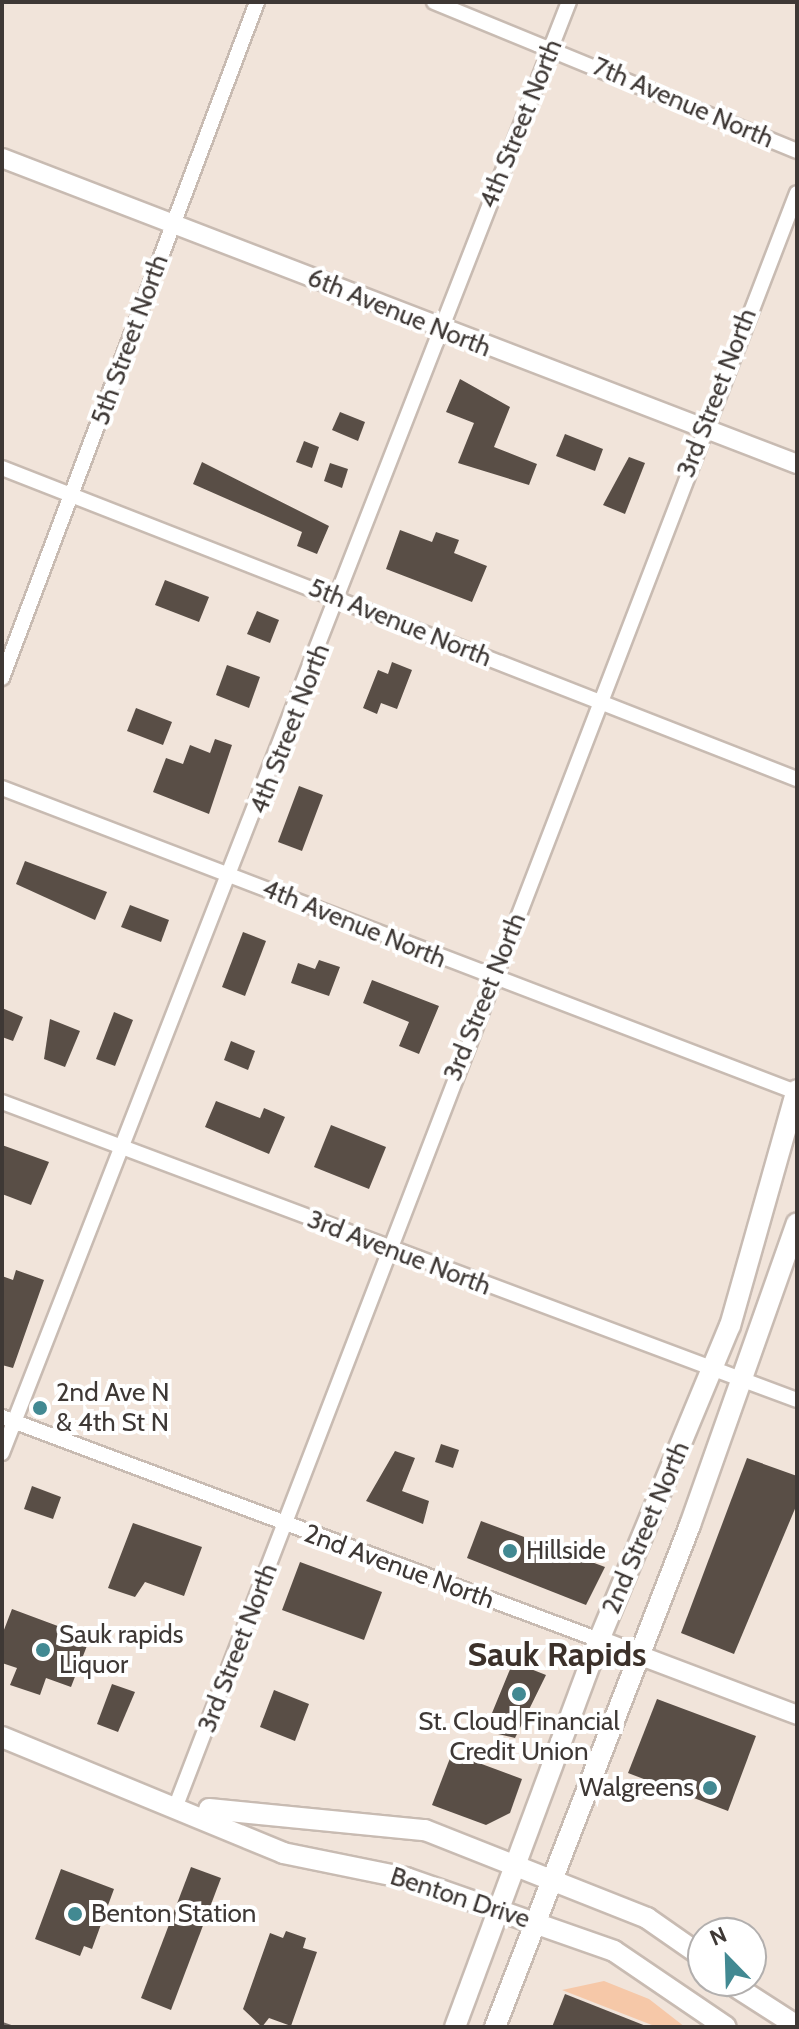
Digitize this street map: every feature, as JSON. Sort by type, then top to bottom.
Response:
[{"type":"main road","name":"2nd Street North","points":[[455,2027],[494,1913],[599,1640],[713,1370],[753,1261],[796,1091]]},
{"type":"main road","points":[[495,2027],[635,1653],[744,1379],[797,1223]]},
{"type":"main road","name":"Benton Drive","points":[[2,1737],[177,1803],[283,1853],[406,1878],[494,1913],[535,1923],[636,1962],[726,2027]]},
{"type":"main road","name":"Benton Drive","points":[[177,1803],[279,1821],[402,1825],[513,1864],[647,1918],[687,1946]]},
{"type":"main road","points":[[753,1997],[794,2022]]},
{"type":"street","name":"5th Street North","points":[[2,678],[257,2]]},
{"type":"street","name":"7th Avenue North","points":[[434,2],[797,151]]},
{"type":"street","name":"4th Street North","points":[[2,1453],[8,1419],[232,875],[340,599],[437,330],[553,49],[569,2]]},
{"type":"street","name":"6th Avenue North","points":[[2,158],[175,222],[437,330],[797,464]]},
{"type":"street","name":"3rd Street North","points":[[177,1803],[286,1526],[490,979],[605,704],[702,429],[797,193]]},
{"type":"street","name":"5th Avenue North","points":[[2,468],[797,779]]},
{"type":"street","name":"4th Avenue North","points":[[2,788],[232,875],[490,979],[796,1091]]},
{"type":"street","name":"3rd Avenue North","points":[[2,1102],[387,1250],[797,1400]]},
{"type":"street","name":"2nd Avenue North","points":[[8,1419],[286,1526],[797,1715]]},
{"type":"shaded area","points":[[604,1981],[649,1999],[685,2027],[657,2027],[562,1990]]},
{"type":"building","points":[[460,379],[510,407],[494,447],[537,464],[529,485],[458,463],[474,423],[446,412]]},
{"type":"building","points":[[340,412],[365,422],[358,441],[332,430]]},
{"type":"building","points":[[565,434],[603,449],[595,471],[556,456]]},
{"type":"building","points":[[304,441],[319,447],[312,468],[296,462]]},
{"type":"building","points":[[629,457],[645,463],[625,514],[603,505]]},
{"type":"building","points":[[202,462],[329,526],[317,554],[297,546],[302,532],[193,484]]},
{"type":"building","points":[[330,463],[348,469],[342,488],[324,481]]},
{"type":"building","points":[[400,530],[432,542],[436,532],[459,540],[454,553],[487,566],[472,602],[386,569]]},
{"type":"building","points":[[165,580],[209,597],[199,622],[155,605]]},
{"type":"building","points":[[257,611],[279,620],[270,643],[247,634]]},
{"type":"building","points":[[392,662],[412,670],[397,709],[381,703],[377,714],[363,708],[378,670],[388,674]]},
{"type":"building","points":[[227,665],[260,677],[249,708],[216,695]]},
{"type":"building","points":[[136,708],[172,722],[163,745],[127,731]]},
{"type":"building","points":[[215,739],[232,745],[209,814],[153,792],[166,758],[183,764],[190,745],[210,753]]},
{"type":"building","points":[[299,786],[323,795],[302,851],[278,842]]},
{"type":"building","points":[[25,861],[107,892],[95,920],[16,884]]},
{"type":"building","points":[[130,905],[169,920],[161,942],[121,927]]},
{"type":"building","points":[[243,932],[266,941],[245,996],[222,987]]},
{"type":"building","points":[[319,960],[340,967],[329,996],[291,983],[298,963],[315,969]]},
{"type":"building","points":[[372,980],[439,1006],[419,1054],[399,1046],[409,1022],[363,1003]]},
{"type":"building","points":[[2,1008],[23,1017],[13,1041],[2,1037]]},
{"type":"building","points":[[114,1012],[133,1020],[115,1066],[96,1059]]},
{"type":"building","points":[[50,1019],[80,1031],[65,1067],[44,1059]]},
{"type":"building","points":[[231,1041],[255,1051],[248,1070],[224,1060]]},
{"type":"building","points":[[216,1101],[260,1118],[264,1108],[285,1117],[269,1154],[205,1127]]},
{"type":"building","points":[[331,1125],[386,1147],[369,1189],[314,1167]]},
{"type":"building","points":[[2,1145],[49,1162],[31,1205],[2,1194]]},
{"type":"building","points":[[16,1270],[44,1280],[13,1368],[2,1365],[2,1276],[13,1280]]},
{"type":"building","points":[[441,1444],[459,1450],[453,1468],[435,1462]]},
{"type":"building","points":[[395,1451],[415,1458],[402,1491],[429,1501],[423,1524],[366,1501]]},
{"type":"building","points":[[747,1458],[797,1476],[797,1504],[734,1654],[681,1633]]},
{"type":"building","points":[[32,1486],[61,1497],[53,1519],[24,1509]]},
{"type":"building","points":[[481,1521],[605,1567],[586,1605],[467,1558]]},
{"type":"building","points":[[133,1523],[202,1547],[184,1596],[145,1582],[135,1597],[108,1588]]},
{"type":"building","points":[[300,1562],[382,1592],[364,1640],[282,1610]]},
{"type":"building","name":"Sauk rapids Liquor","points":[[12,1609],[90,1638],[71,1687],[46,1678],[40,1695],[10,1685],[17,1668],[2,1663],[2,1635]]},
{"type":"building","name":"St. Cloud Financial Credit Union","points":[[513,1662],[546,1675],[515,1738],[498,1734],[502,1717],[492,1713]]},
{"type":"building","points":[[112,1684],[135,1692],[118,1732],[97,1724]]},
{"type":"building","points":[[274,1690],[309,1704],[295,1741],[260,1727]]},
{"type":"building","name":"Walgreens","points":[[657,1699],[756,1736],[728,1811],[628,1773]]},
{"type":"building","points":[[452,1753],[522,1779],[510,1813],[486,1825],[432,1805]]},
{"type":"building","points":[[191,1867],[221,1878],[171,2010],[141,1998]]},
{"type":"building","name":"Benton Station","points":[[61,1869],[114,1889],[92,1949],[84,1946],[80,1956],[35,1939]]},
{"type":"building","points":[[286,1931],[306,1938],[303,1948],[317,1952],[291,2026],[269,2018],[262,2027],[243,2009],[270,1933],[283,1938]]},
{"type":"building","points":[[565,1994],[646,2026],[646,2027],[552,2027]]},
{"type":"railway","points":[[2,2024],[11,2027]]},
{"type":"place","name":"2nd Ave N & 4th St N","points":[[40,1408]]},
{"type":"place","name":"Hillside","points":[[510,1551]]},
{"type":"place","name":"Sauk rapids Liquor","points":[[43,1650]]},
{"type":"place","name":"St. Cloud Financial Credit Union","points":[[519,1694]]},
{"type":"place","name":"Walgreens","points":[[710,1788]]},
{"type":"place","name":"Benton Station","points":[[75,1914]]},
{"type":"district","name":"Sauk Rapids","points":[[557,1655]]}]
